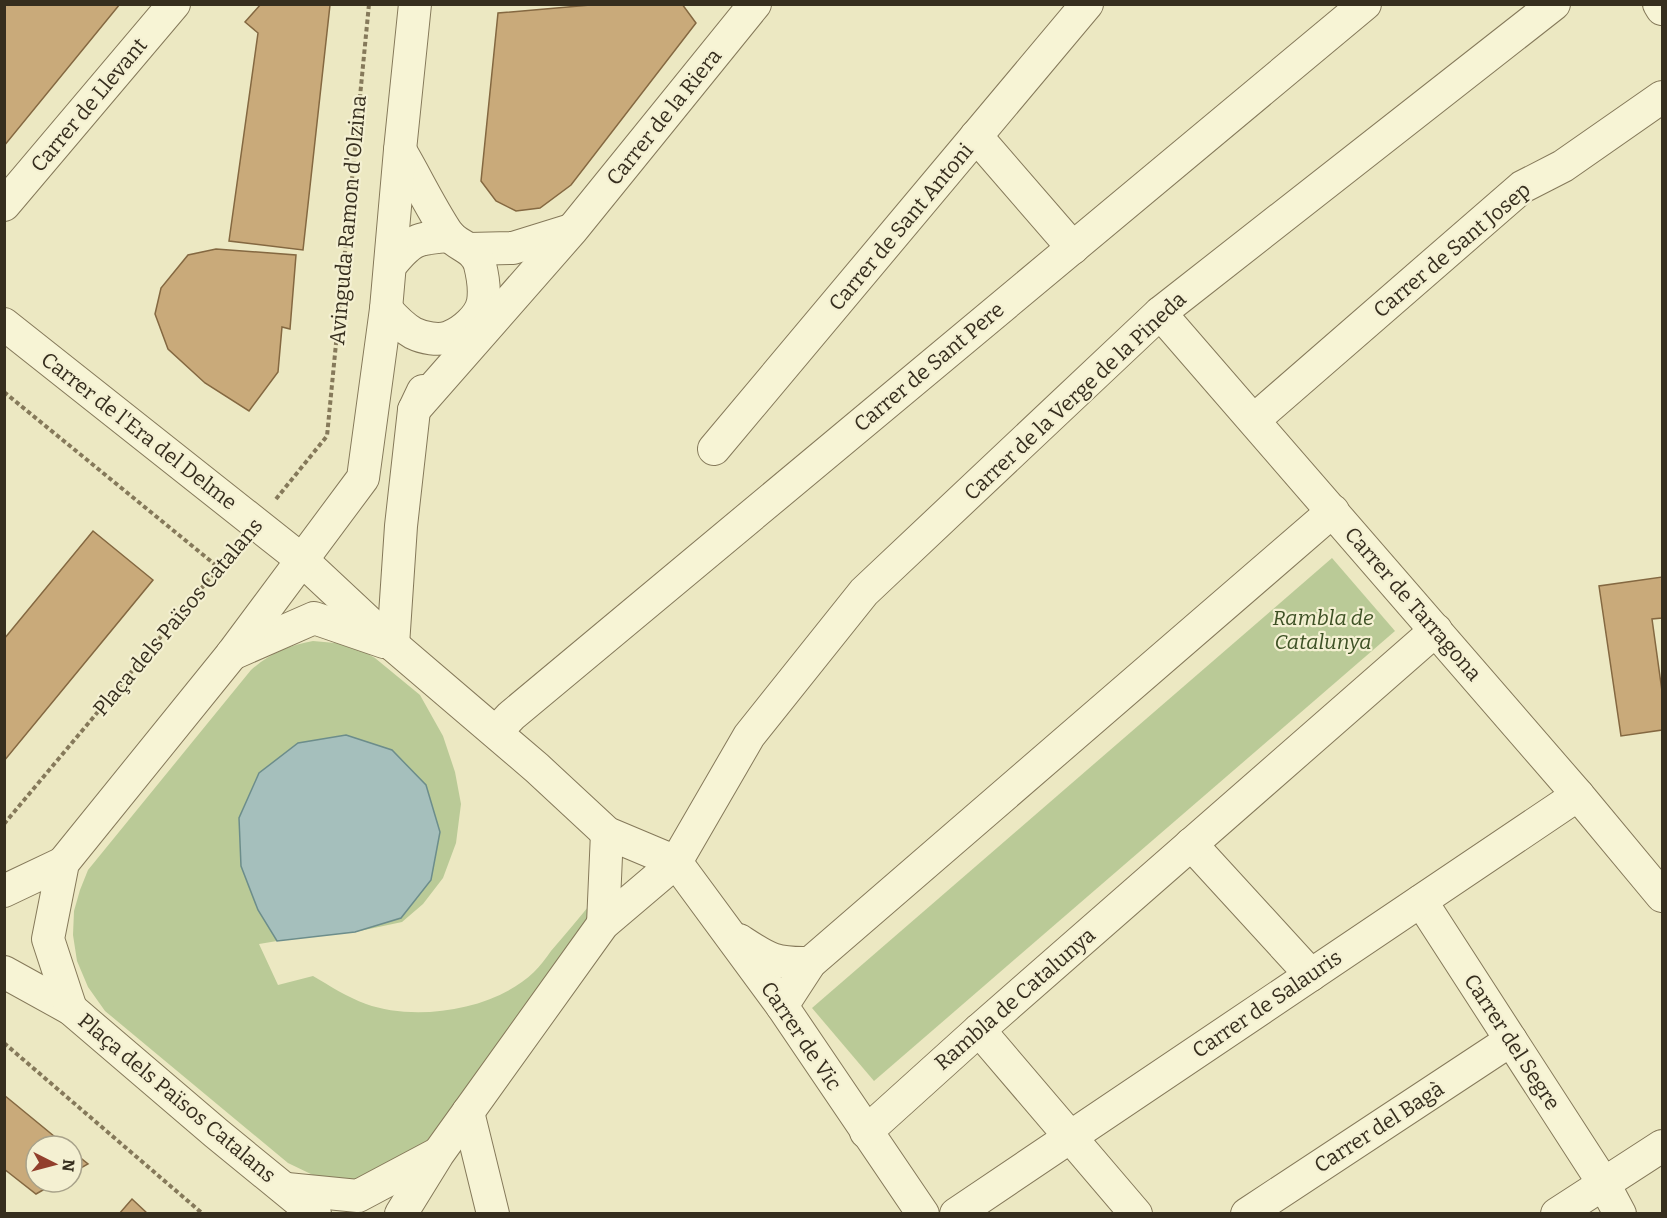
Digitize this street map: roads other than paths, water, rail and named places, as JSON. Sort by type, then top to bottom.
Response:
[{"type":"street","name":"Carrer de Llevant","points":[[4,205],[174,4]]},
{"type":"street","points":[[400,150],[460,242],[479,262],[484,289],[483,304],[473,321],[448,338],[435,339],[414,333],[398,323],[386,309],[400,150],[415,4]]},
{"type":"street","name":"Carrer de la Riera","points":[[414,410],[572,230],[755,4]]},
{"type":"street","name":"Carrer de Sant Antoni","points":[[714,449],[1087,4]]},
{"type":"street","name":"Carrer de Sant Pere","points":[[496,732],[520,709],[1365,4]]},
{"type":"street","name":"Carrer de la Verge de la Pineda","points":[[676,862],[749,736],[864,592],[1160,313],[1554,4]]},
{"type":"street","points":[[1659,4],[1662,9]]},
{"type":"street","name":"Carrer de Sant Josep","points":[[1254,420],[1522,187],[1563,166],[1662,97]]},
{"type":"street","points":[[976,136],[1073,248]]},
{"type":"street","points":[[390,266],[404,249],[415,241],[433,237],[513,248],[572,230]]},
{"type":"street","name":"Avinguda Ramon d'Olzina","points":[[232,654],[363,478],[386,309]]},
{"type":"street","name":"Carrer de Tarragona","points":[[1160,313],[1436,630],[1662,896]]},
{"type":"street","name":"Carrer de l'Era del Delme","points":[[4,324],[302,560]]},
{"type":"street","points":[[393,645],[401,526],[414,410],[448,338]]},
{"type":"street","points":[[782,1006],[810,963],[1332,511]]},
{"type":"street","name":"Plaça dels Països Catalans","points":[[302,560],[393,645],[496,732],[608,833]]},
{"type":"street","name":"Plaça dels Països Catalans","points":[[393,645],[314,618],[232,654],[63,863],[48,939],[71,1009],[293,1201],[358,1196],[438,1154],[603,924],[676,862]]},
{"type":"street","name":"Rambla de Catalunya","points":[[866,1132],[979,1030],[1436,630]]},
{"type":"street","name":"Carrer de Salauris","points":[[956,1214],[1578,795]]},
{"type":"street","points":[[603,924],[608,833],[676,862]]},
{"type":"street","points":[[1191,844],[1311,975]]},
{"type":"street","name":"Carrer de Vic","points":[[676,862],[782,1006],[923,1214]]},
{"type":"street","points":[[4,891],[63,863]]},
{"type":"street","name":"Carrer del Segre","points":[[1421,901],[1604,1184],[1620,1214]]},
{"type":"street","points":[[729,933],[770,960],[790,964],[810,963]]},
{"type":"street","points":[[4,972],[71,1009]]},
{"type":"street","points":[[979,1030],[1136,1214]]},
{"type":"street","name":"Carrer del Bagà","points":[[1247,1214],[1511,1040]]},
{"type":"street","points":[[468,1112],[493,1214]]},
{"type":"street","points":[[1557,1214],[1662,1146]]},
{"type":"street","points":[[401,1214],[438,1154]]},
{"type":"street","points":[[293,1201],[315,1214]]},
{"type":"water","points":[[346,735],[392,750],[426,785],[440,832],[431,880],[401,918],[355,932],[277,941],[258,910],[241,866],[239,818],[259,773],[298,743]]}]
